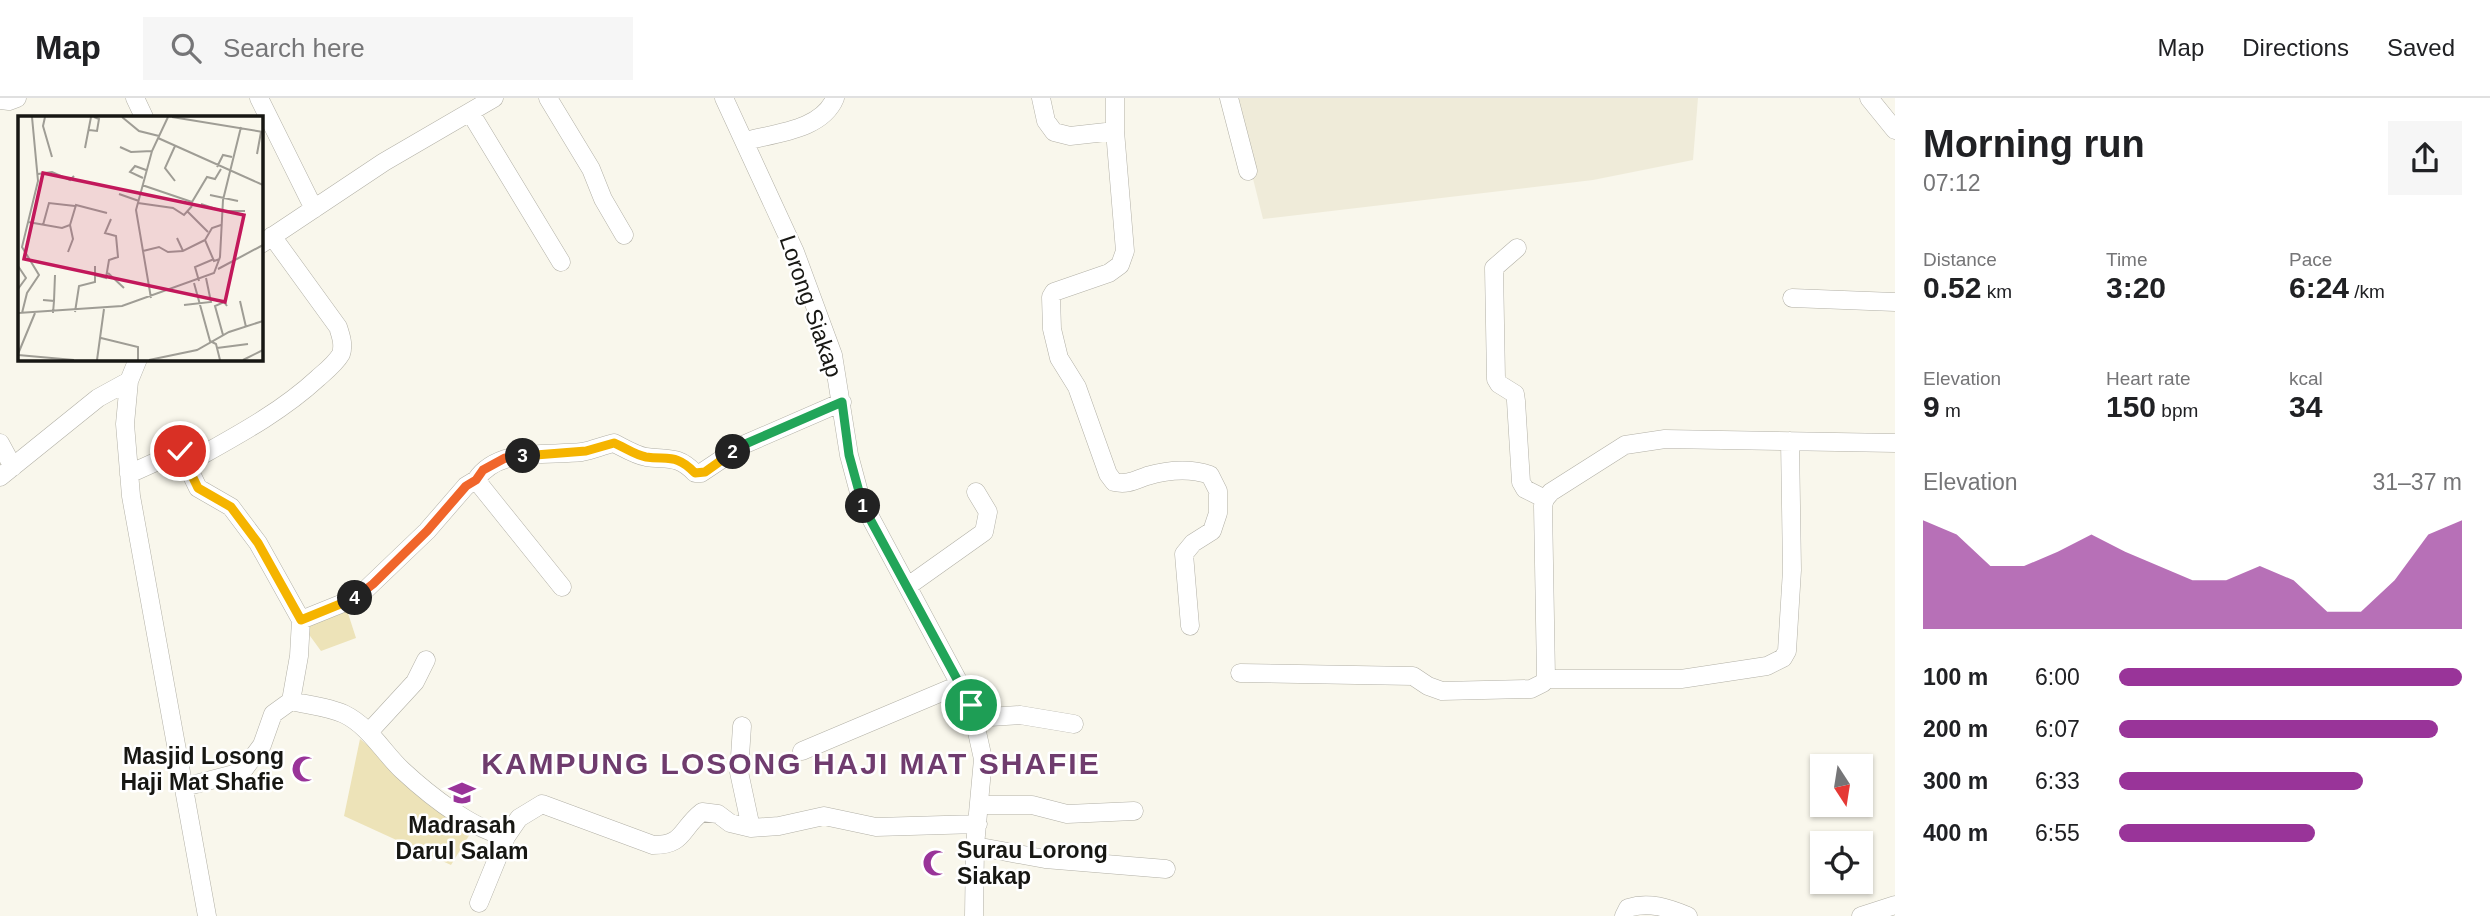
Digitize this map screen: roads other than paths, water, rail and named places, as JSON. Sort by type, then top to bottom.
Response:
[{"type":"street","points":[[0,100],[17,98]]},
{"type":"street","points":[[135,98],[144,116]]},
{"type":"street","points":[[259,98],[314,209]]},
{"type":"street","points":[[186,464],[295,399],[341,354],[338,327],[266,240],[384,162],[494,98]]},
{"type":"street","points":[[548,98],[591,169],[603,198],[624,235]]},
{"type":"street","name":"Lorong Siakap","points":[[724,98],[795,252],[833,355],[849,455],[861,500],[971,705],[983,759],[975,846],[974,916]]},
{"type":"street","points":[[746,141],[813,123],[830,111],[835,98]]},
{"type":"street","points":[[1041,98],[1046,121],[1054,132],[1070,136],[1115,131]]},
{"type":"street","points":[[1115,98],[1115,131],[1125,251],[1120,265],[1109,274],[1054,292],[1051,297],[1052,329],[1059,358],[1077,387],[1108,474],[1114,482],[1125,484],[1172,471],[1198,471],[1210,475],[1218,491],[1218,513],[1212,531],[1193,543],[1184,554],[1190,626]]},
{"type":"street","points":[[1229,98],[1248,171]]},
{"type":"street","points":[[1869,98],[1895,130]]},
{"type":"street","points":[[470,112],[561,262]]},
{"type":"street","points":[[1517,248],[1494,268],[1496,379],[1515,394],[1517,401],[1521,482],[1525,489],[1545,499]]},
{"type":"street","points":[[1792,298],[1895,302]]},
{"type":"street","points":[[138,360],[129,381],[125,424],[131,496],[207,916]]},
{"type":"street","points":[[0,443],[6,472],[98,398],[129,381]]},
{"type":"street","points":[[301,620],[358,597],[427,531],[466,486],[476,480],[483,470],[505,458],[586,451],[614,443],[644,457],[671,458],[685,462],[695,473],[701,473],[743,445],[842,402]]},
{"type":"street","points":[[1240,673],[1413,676],[1442,691],[1523,691],[1538,687],[1545,679],[1545,499],[1551,492],[1625,445],[1665,439],[1895,443]]},
{"type":"street","points":[[1545,679],[1681,679],[1768,666],[1783,658],[1787,651],[1792,570],[1790,441]]},
{"type":"street","points":[[129,474],[180,451],[198,488],[231,507],[252,534],[301,620],[299,656],[291,701],[273,713],[262,745],[242,772],[184,787]]},
{"type":"street","points":[[476,480],[562,587]]},
{"type":"street","points":[[908,586],[984,532],[988,512],[976,492]]},
{"type":"street","points":[[369,732],[415,682],[425,660]]},
{"type":"street","points":[[802,751],[961,684]]},
{"type":"street","points":[[291,701],[344,714],[369,732],[402,771],[470,822],[506,837]]},
{"type":"street","points":[[974,718],[1020,715],[1074,724]]},
{"type":"street","points":[[742,726],[739,772],[751,828]]},
{"type":"street","points":[[479,903],[506,837],[519,818],[542,804],[653,845],[668,845],[680,837],[691,820],[702,813],[718,814],[730,823],[751,828],[779,827],[824,817],[876,827],[978,824]]},
{"type":"street","points":[[979,805],[1032,805],[1067,814],[1133,811]]},
{"type":"street","points":[[975,846],[1045,859],[1166,869]]},
{"type":"street","points":[[1624,916],[1628,908],[1639,904],[1653,905],[1688,916]]},
{"type":"street","points":[[1861,916],[1895,905]]},
{"type":"place","name":"Masjid Losong Haji Mat Shafie","points":[[305,769]]},
{"type":"place","name":"Madrasah Darul Salam","points":[[462,793]]},
{"type":"place","name":"Surau Lorong Siakap","points":[[936,863]]},
{"type":"district","name":"KAMPUNG LOSONG HAJI MAT SHAFIE","points":[[791,764]]}]
